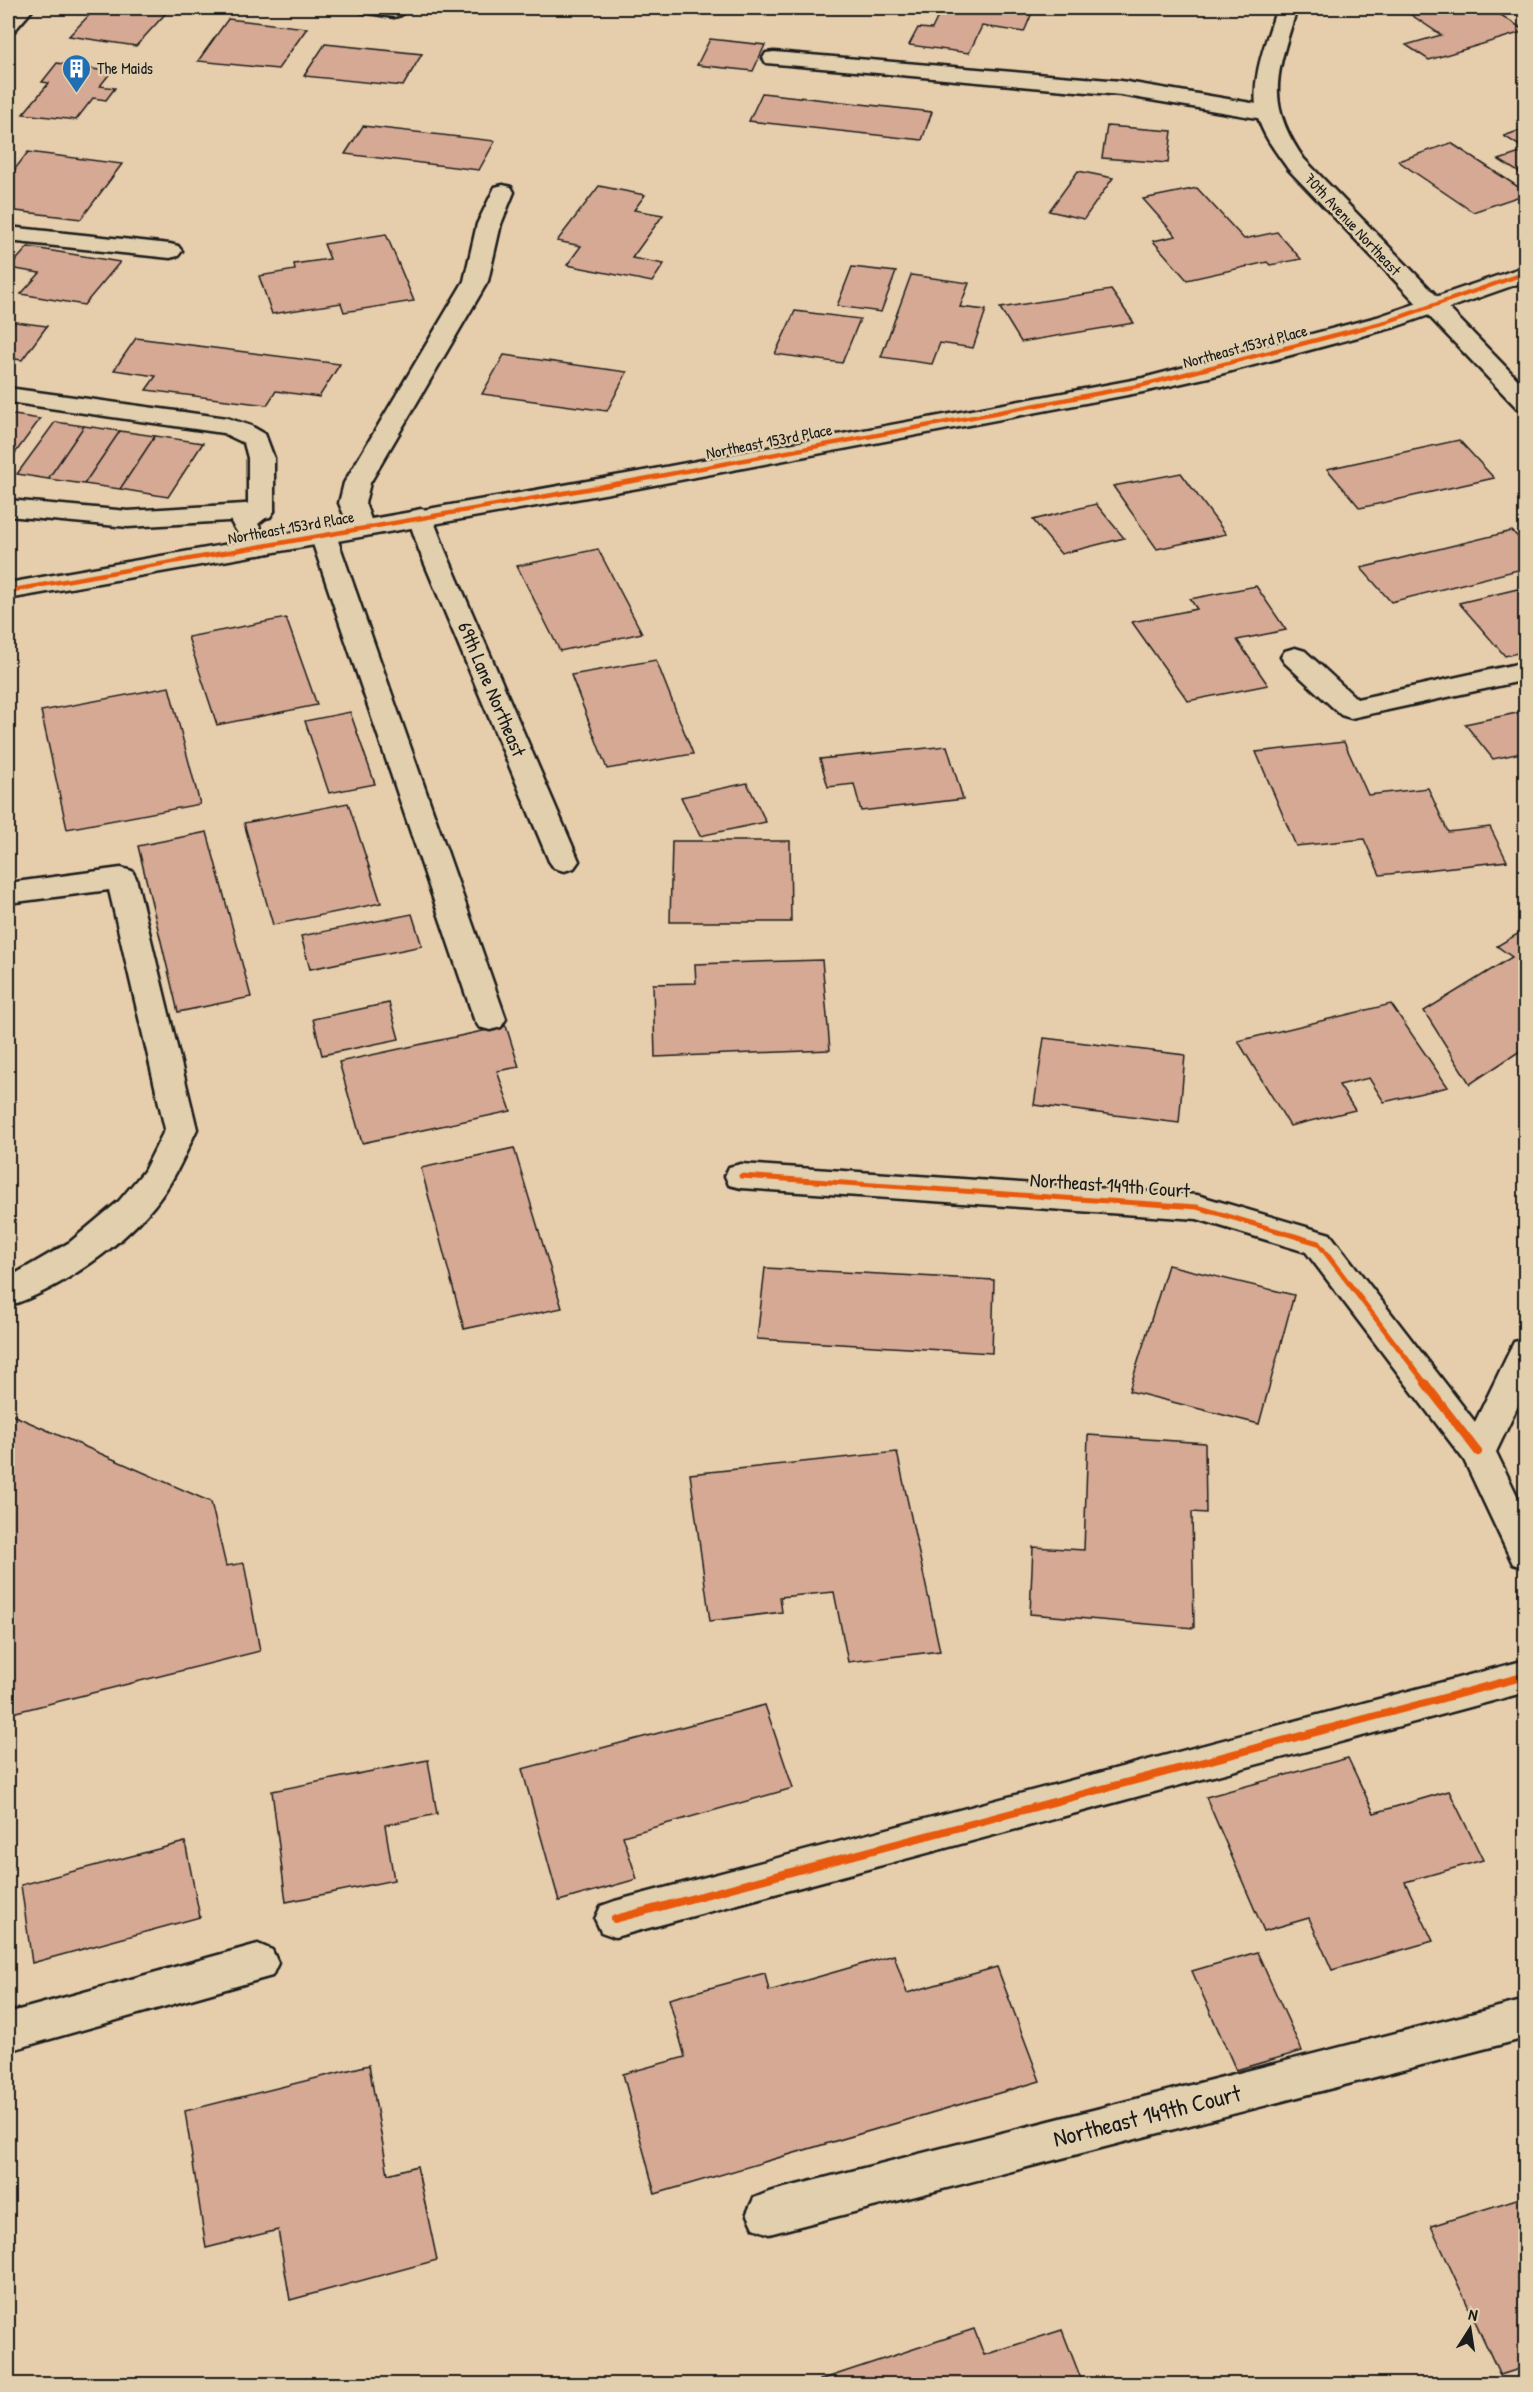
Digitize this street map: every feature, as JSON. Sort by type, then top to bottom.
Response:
[{"type":"street","points":[[8,26],[24,8]]},
{"type":"street","points":[[368,8],[394,11]]},
{"type":"street","name":"70th Avenue Northeast","points":[[1287,8],[1267,83],[1269,113],[1274,131],[1296,164],[1526,403]]},
{"type":"street","points":[[774,58],[1121,88],[1269,113]]},
{"type":"street","points":[[361,528],[352,503],[357,483],[476,280],[489,224],[503,192]]},
{"type":"street","points":[[8,234],[170,250]]},
{"type":"street","name":"Northeast 153rd Place","points":[[8,591],[638,480],[1143,385],[1363,328],[1526,273]]},
{"type":"street","name":"Northeast 153rd Place","points":[[8,395],[228,426],[256,439],[261,458],[261,511],[244,522],[259,546]]},
{"type":"street","points":[[8,508],[128,519],[261,511]]},
{"type":"street","name":"69th Lane Northeast","points":[[421,517],[437,561],[564,861]]},
{"type":"street","points":[[323,535],[490,1019]]},
{"type":"street","points":[[1295,657],[1351,709],[1526,671]]},
{"type":"street","points":[[8,893],[121,878],[181,1129],[146,1193],[97,1240],[42,1277],[8,1293]]},
{"type":"street","name":"Northeast 149th Court","points":[[741,1176],[1197,1207],[1318,1243],[1478,1452],[1526,1553]]},
{"type":"street","points":[[1478,1452],[1526,1352]]},
{"type":"street","points":[[615,1918],[1526,1676]]},
{"type":"street","points":[[8,2032],[258,1963]]},
{"type":"street","name":"Northeast 149th Court","points":[[769,2213],[1526,2019]]},
{"type":"building","points":[[96,8],[127,8],[166,13],[136,46],[69,36]]},
{"type":"building","points":[[942,8],[989,8],[1032,13],[1024,32],[982,26],[969,53],[909,45],[918,28],[932,29]]},
{"type":"building","points":[[1401,8],[1490,8],[1526,31],[1429,60],[1406,45],[1441,35]]},
{"type":"building","points":[[228,19],[307,28],[278,69],[198,61]]},
{"type":"building","points":[[710,39],[765,45],[753,71],[697,65]]},
{"type":"building","points":[[325,44],[422,54],[403,86],[304,76]]},
{"type":"building","name":"The Maids","points":[[57,63],[111,72],[100,86],[115,88],[106,100],[93,98],[76,120],[23,114],[49,83],[42,82]]},
{"type":"building","points":[[762,93],[932,112],[922,140],[749,121]]},
{"type":"building","points":[[363,126],[495,141],[479,170],[345,154]]},
{"type":"building","points":[[1107,126],[1172,131],[1168,163],[1102,158]]},
{"type":"building","points":[[1526,128],[1526,150],[1504,136]]},
{"type":"building","points":[[1451,143],[1526,194],[1473,212],[1398,161]]},
{"type":"building","points":[[1526,151],[1526,177],[1499,160]]},
{"type":"building","points":[[28,152],[122,164],[81,219],[8,210],[8,178]]},
{"type":"building","points":[[1078,171],[1113,178],[1084,219],[1049,211]]},
{"type":"building","points":[[599,186],[645,195],[634,210],[663,215],[632,258],[664,264],[652,282],[567,265],[581,246],[557,241]]},
{"type":"building","points":[[1197,188],[1244,239],[1277,232],[1301,259],[1270,265],[1267,262],[1187,280],[1153,241],[1176,236],[1143,199]]},
{"type":"building","points":[[386,234],[414,301],[344,312],[341,303],[272,314],[259,276],[295,270],[294,264],[330,259],[324,244]]},
{"type":"building","points":[[28,247],[120,262],[84,305],[21,294],[40,273],[9,268]]},
{"type":"building","points":[[852,267],[896,272],[881,312],[837,306]]},
{"type":"building","points":[[911,275],[969,283],[960,307],[986,310],[973,348],[940,343],[932,364],[881,357]]},
{"type":"building","points":[[1111,290],[1134,323],[1021,342],[1000,308]]},
{"type":"building","points":[[795,311],[860,319],[842,363],[775,354]]},
{"type":"building","points":[[8,321],[47,326],[22,360],[8,358]]},
{"type":"building","points":[[136,338],[340,364],[319,397],[276,391],[267,405],[146,390],[156,376],[114,370]]},
{"type":"building","points":[[504,355],[627,372],[607,411],[482,394]]},
{"type":"building","points":[[8,414],[40,419],[8,463]]},
{"type":"building","points":[[55,422],[84,426],[48,479],[17,474]]},
{"type":"building","points":[[84,426],[120,431],[84,484],[48,479]]},
{"type":"building","points":[[120,431],[155,436],[120,489],[84,484]]},
{"type":"building","points":[[155,436],[203,443],[168,497],[120,489]]},
{"type":"building","points":[[1459,440],[1494,478],[1360,508],[1327,469]]},
{"type":"building","points":[[1181,473],[1226,534],[1157,549],[1113,486]]},
{"type":"building","points":[[1096,504],[1124,538],[1061,554],[1033,520]]},
{"type":"building","points":[[1512,531],[1526,545],[1526,568],[1391,602],[1361,568]]},
{"type":"building","points":[[598,549],[642,633],[560,651],[517,566]]},
{"type":"building","points":[[1256,586],[1286,630],[1237,640],[1268,685],[1188,701],[1132,622],[1197,609],[1190,599]]},
{"type":"building","points":[[1526,587],[1526,651],[1505,656],[1459,603]]},
{"type":"building","points":[[286,618],[317,705],[217,725],[188,637]]},
{"type":"building","points":[[656,660],[693,754],[607,769],[571,675]]},
{"type":"building","points":[[169,687],[200,804],[67,829],[41,711]]},
{"type":"building","points":[[1526,711],[1526,752],[1493,759],[1465,724]]},
{"type":"building","points":[[350,712],[375,784],[329,793],[305,721]]},
{"type":"building","points":[[1344,742],[1368,795],[1428,788],[1448,832],[1490,827],[1507,861],[1380,875],[1364,839],[1296,846],[1256,752]]},
{"type":"building","points":[[947,746],[963,799],[861,811],[854,784],[828,787],[820,759]]},
{"type":"building","points":[[747,783],[766,822],[700,836],[681,797]]},
{"type":"building","points":[[348,803],[381,903],[273,925],[244,823]]},
{"type":"building","points":[[207,832],[251,997],[178,1012],[138,846]]},
{"type":"building","points":[[672,841],[790,841],[791,922],[670,922]]},
{"type":"building","points":[[412,914],[422,946],[310,969],[301,936]]},
{"type":"building","points":[[1526,929],[1526,1047],[1470,1084],[1424,1011],[1512,957],[1497,946]]},
{"type":"building","points":[[822,960],[830,1050],[655,1057],[653,984],[696,983],[695,964]]},
{"type":"building","points":[[389,1003],[399,1039],[322,1055],[313,1019]]},
{"type":"building","points":[[1391,1004],[1448,1087],[1384,1102],[1369,1078],[1339,1085],[1355,1110],[1290,1126],[1238,1041]]},
{"type":"building","points":[[506,1026],[519,1067],[497,1071],[511,1111],[362,1143],[339,1062]]},
{"type":"building","points":[[1044,1038],[1185,1055],[1179,1123],[1034,1105]]},
{"type":"building","points":[[514,1148],[562,1308],[464,1329],[421,1168]]},
{"type":"building","points":[[1168,1265],[1294,1295],[1259,1424],[1129,1391]]},
{"type":"building","points":[[765,1268],[994,1280],[992,1353],[757,1339]]},
{"type":"building","points":[[8,1413],[211,1502],[226,1566],[244,1563],[260,1651],[8,1714]]},
{"type":"building","points":[[1088,1435],[1205,1443],[1206,1513],[1192,1512],[1194,1628],[1030,1614],[1033,1547],[1084,1550]]},
{"type":"building","points":[[897,1452],[940,1651],[848,1662],[834,1592],[780,1597],[782,1612],[710,1621],[690,1474]]},
{"type":"building","points":[[765,1705],[793,1788],[623,1836],[637,1879],[559,1901],[522,1769]]},
{"type":"building","points":[[1348,1758],[1374,1813],[1449,1791],[1483,1860],[1405,1882],[1433,1941],[1332,1970],[1309,1918],[1264,1931],[1206,1797]]},
{"type":"building","points":[[428,1760],[437,1814],[385,1825],[394,1880],[286,1902],[272,1791]]},
{"type":"building","points":[[185,1842],[200,1917],[32,1963],[21,1885]]},
{"type":"building","points":[[1257,1952],[1302,2051],[1236,2070],[1192,1971]]},
{"type":"building","points":[[894,1955],[907,1993],[997,1967],[1040,2081],[655,2194],[623,2074],[685,2057],[669,1999],[765,1973],[769,1991]]},
{"type":"building","points":[[369,2065],[388,2174],[417,2166],[437,2260],[290,2300],[278,2230],[206,2248],[185,2111]]},
{"type":"building","points":[[1526,2196],[1526,2367],[1500,2375],[1431,2226]]},
{"type":"building","points":[[974,2329],[984,2355],[1062,2330],[1083,2384],[821,2384],[820,2380]]},
{"type":"cycle path","points":[[8,591],[638,480],[1143,385],[1386,322],[1526,273]]},
{"type":"cycle path","points":[[741,1176],[1197,1207],[1318,1243],[1478,1452]]},
{"type":"cycle path","points":[[615,1919],[1526,1676]]},
{"type":"place","name":"The Maids","points":[[76,94]]}]
